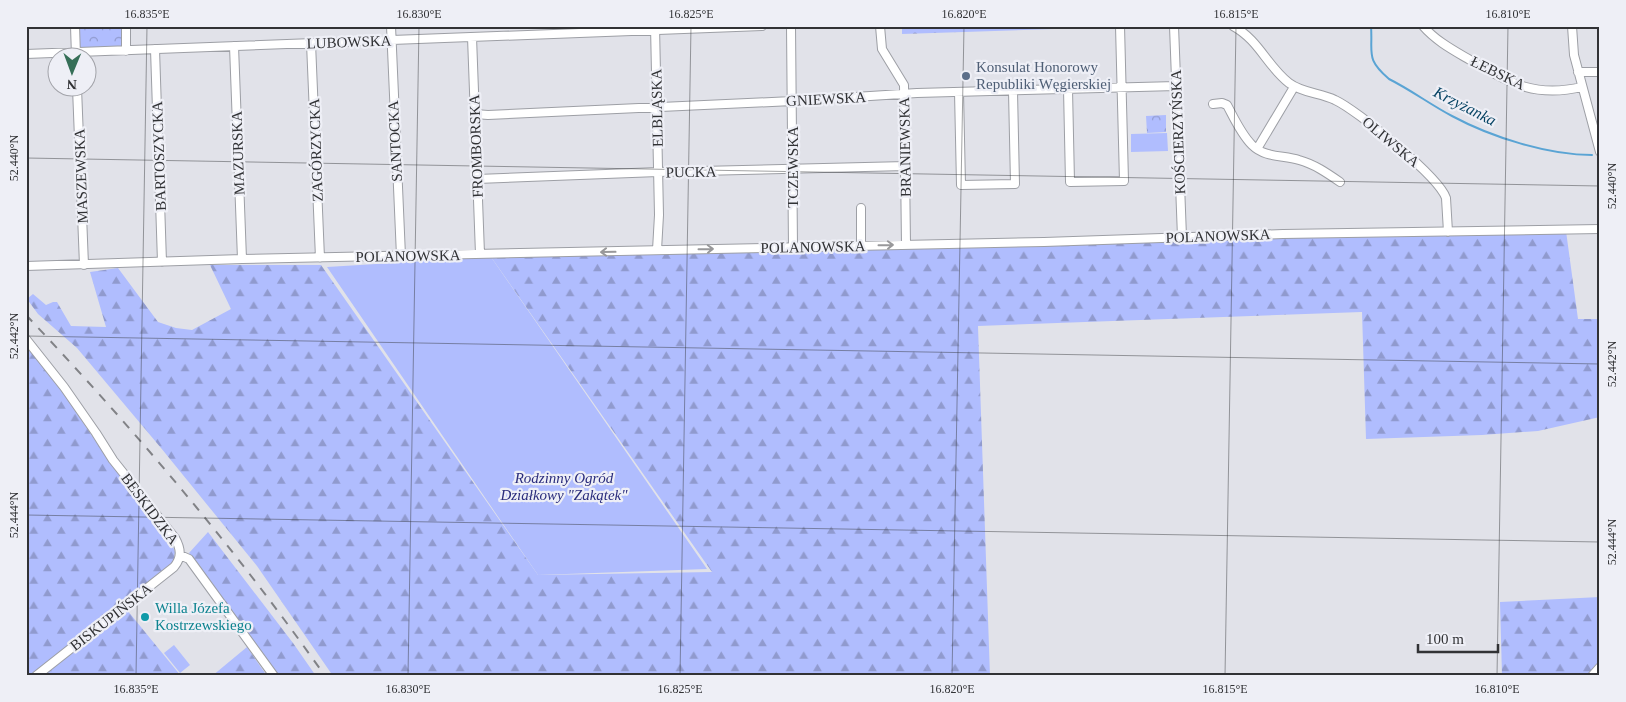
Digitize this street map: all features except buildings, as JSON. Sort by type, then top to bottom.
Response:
[{"type":"street","points":[[75,26],[76,48]]},
{"type":"street","points":[[126,26],[126,50]]},
{"type":"street","name":"SANTOCKA","points":[[391,26],[401,256]]},
{"type":"street","name":"LUBOWSKA","points":[[98,53],[126,50],[655,28],[762,26]]},
{"type":"street","name":"TCZEWSKA","points":[[791,26],[793,248]]},
{"type":"street","name":"BRANIEWSKA","points":[[880,26],[882,49],[904,86],[905,94],[906,245]]},
{"type":"street","points":[[1068,89],[1070,182],[1124,181],[1120,26]]},
{"type":"street","name":"KOŚCIERZYŃSKA","points":[[1174,26],[1182,237]]},
{"type":"street","name":"OLIWSKA","points":[[1233,26],[1253,40],[1281,76],[1294,87],[1348,106],[1423,170],[1444,193],[1448,232]]},
{"type":"street","name":"ŁEBSKA","points":[[1423,26],[1449,48],[1518,86],[1553,92],[1582,87]]},
{"type":"street","points":[[1572,26],[1574,55],[1600,152]]},
{"type":"street","name":"ELBLĄSKA","points":[[655,28],[659,222],[657,250]]},
{"type":"street","name":"FROMBORSKA","points":[[472,37],[480,254]]},
{"type":"street","name":"ZAGÓRZYCKA","points":[[311,43],[320,258]]},
{"type":"street","name":"MAZURSKA","points":[[234,46],[242,259]]},
{"type":"street","name":"BARTOSZYCKA","points":[[155,49],[162,262]]},
{"type":"street","name":"LUBOWSKA","points":[[26,54],[48,54]]},
{"type":"street","points":[[1578,72],[1600,72]]},
{"type":"street","name":"GNIEWSKA","points":[[475,114],[657,108],[905,94],[1176,86]]},
{"type":"street","points":[[1257,149],[1294,87]]},
{"type":"street","points":[[959,92],[961,185],[1015,184],[1013,91]]},
{"type":"street","name":"MASZEWSKA","points":[[78,98],[84,264]]},
{"type":"street","points":[[1213,104],[1222,103],[1227,105],[1247,139],[1257,149],[1269,155],[1298,159],[1311,164],[1340,182]]},
{"type":"street","name":"PUCKA","points":[[477,179],[658,172],[906,166]]},
{"type":"street","points":[[861,208],[861,246]]},
{"type":"street","name":"POLANOWSKA","points":[[26,266],[242,259],[793,248],[1283,234],[1600,229]]},
{"type":"street","name":"BESKIDZKA","points":[[26,339],[64,386],[113,460],[175,538],[180,547],[180,555],[189,559],[274,676]]},
{"type":"street","name":"BISKUPIŃSKA","points":[[36,676],[174,567],[180,555]]},
{"type":"street","points":[[1592,676],[1600,667]]},
{"type":"green space","points":[[77,26],[123,26],[123,48],[79,48]]},
{"type":"green space","points":[[902,26],[1115,26],[1115,27],[902,34]]},
{"type":"green space","points":[[1166,115],[1166,132],[1147,133],[1146,116]]},
{"type":"green space","points":[[1167,133],[1168,151],[1131,152],[1131,134]]},
{"type":"green space","points":[[1566,231],[1578,319],[1600,319],[1600,417],[1538,431],[1366,439],[1362,312],[978,326],[990,676],[333,676],[257,566],[77,348],[38,314],[27,299],[33,294],[46,305],[57,302],[71,326],[106,327],[90,272],[118,268],[158,322],[176,328],[192,330],[231,309],[210,265],[321,265],[538,575],[712,572],[491,257]]},
{"type":"green space","name":"Rodzinny Ogród Działkowy \"Zakątek\"","points":[[491,257],[707,569],[538,575],[327,267]]},
{"type":"green space","points":[[26,343],[45,366],[107,458],[175,552],[173,564],[32,676],[26,676]]},
{"type":"green space","points":[[208,532],[316,676],[278,676],[189,553]]},
{"type":"green space","points":[[1600,597],[1600,676],[1502,676],[1500,602]]},
{"type":"green space","points":[[127,610],[181,676],[42,676]]},
{"type":"green space","points":[[174,645],[190,665],[180,673],[164,653]]},
{"type":"green space","points":[[247,647],[267,676],[212,676]]},
{"type":"waterway","name":"Krzyżanka","points":[[1371,26],[1373,60],[1381,72],[1389,79],[1444,112],[1467,124],[1502,138],[1557,152],[1592,155]]},
{"type":"railway","points":[[26,315],[106,402],[182,490],[256,582],[325,676]]},
{"type":"place","name":"Konsulat Honorowy Republiki Węgierskiej","points":[[966,76]]},
{"type":"place","name":"Willa Józefa Kostrzewskiego","points":[[145,617]]}]
